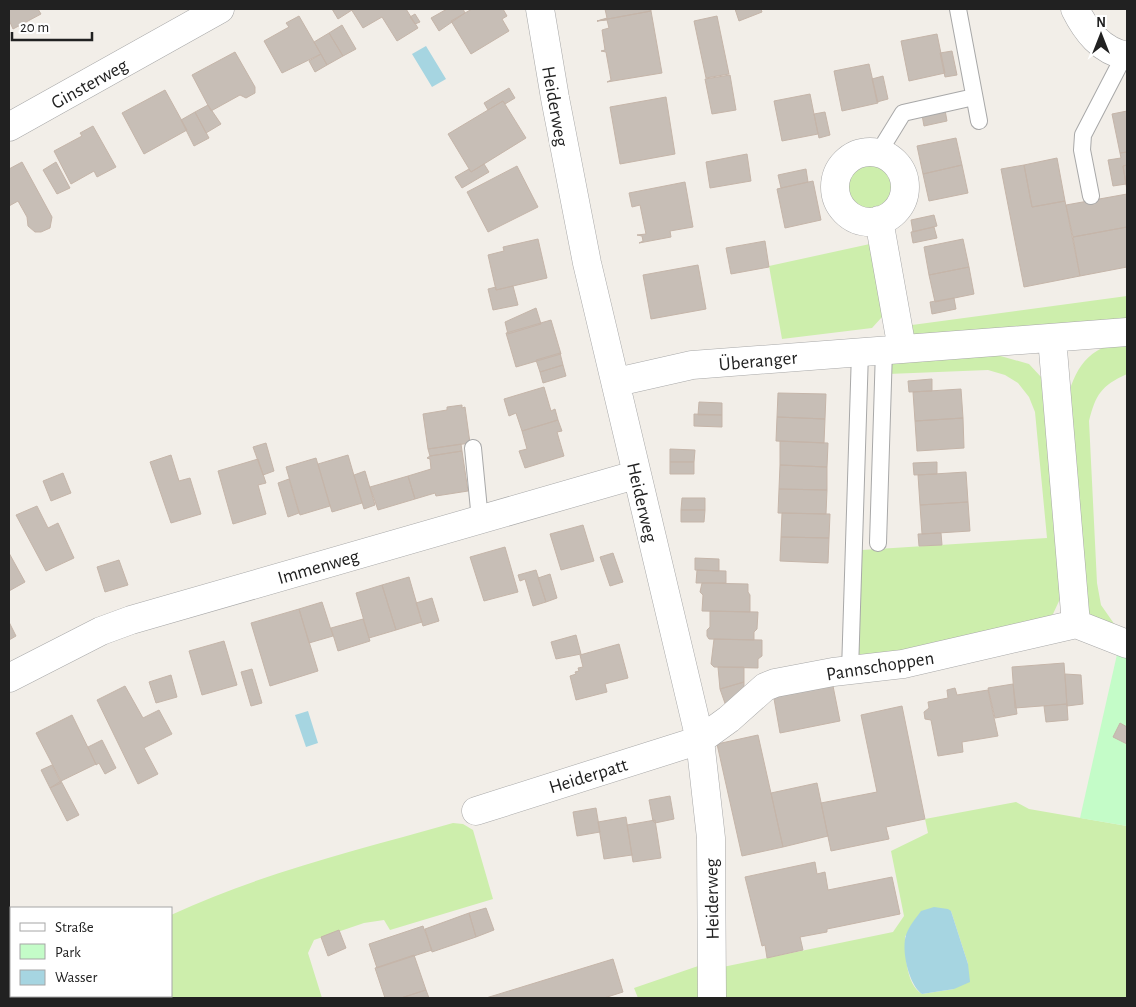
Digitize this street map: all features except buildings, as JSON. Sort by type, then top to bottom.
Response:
[{"type":"street","name":"Ginsterweg","points":[[9,127],[220,9]]},
{"type":"street","name":"Heiderweg","points":[[540,9],[554,98],[587,264],[616,382],[635,474],[700,740],[711,838],[712,998]]},
{"type":"street","points":[[1075,9],[1085,28],[1095,40],[1110,51],[1126,56]]},
{"type":"street","points":[[866,151],[879,152],[898,165],[906,186],[898,208],[890,216],[866,222],[854,218],[840,205],[835,187],[837,174],[843,163],[854,155],[866,151]]},
{"type":"street","points":[[879,220],[882,351]]},
{"type":"street","name":"Überanger","points":[[616,382],[692,366],[1127,332]]},
{"type":"street","points":[[1052,338],[1076,624],[1127,644]]},
{"type":"street","name":"Immenweg","points":[[9,678],[101,631],[131,620],[635,474]]},
{"type":"street","name":"Pannschoppen","points":[[700,740],[729,719],[765,687],[833,672],[903,664],[1076,624]]},
{"type":"street","name":"Heiderpatt","points":[[476,811],[700,740]]},
{"type":"lane","points":[[958,9],[979,121]]},
{"type":"lane","points":[[1091,196],[1082,150],[1083,135],[1126,56]]},
{"type":"lane","points":[[879,152],[903,113],[974,97]]},
{"type":"lane","points":[[878,543],[882,351]]},
{"type":"lane","points":[[850,671],[882,351]]},
{"type":"lane","points":[[473,448],[480,520]]},
{"type":"green space","points":[[870,158],[880,160],[889,166],[895,175],[897,185],[895,195],[889,204],[880,210],[870,212],[860,210],[851,204],[845,195],[843,185],[845,175],[851,166],[860,160]]},
{"type":"green space","points":[[879,242],[882,317],[872,328],[782,339],[769,266]]},
{"type":"green space","points":[[1127,296],[1127,322],[913,340],[912,325]]},
{"type":"green space","points":[[1127,342],[1127,374],[1105,387],[1097,397],[1089,421],[1097,583],[1101,605],[1115,625],[1093,619],[1084,604],[1066,404],[1073,380],[1085,361],[1102,348]]},
{"type":"green space","points":[[997,355],[1029,364],[1042,378],[1066,586],[1053,614],[1035,627],[857,663],[862,550],[1047,538],[1035,412],[1029,397],[1018,383],[1005,375],[988,370],[888,374],[887,364]]},
{"type":"green space","points":[[1118,650],[1127,654],[1127,826],[1080,818]]},
{"type":"green space","points":[[1016,802],[1029,809],[1127,826],[1127,998],[719,998],[718,968],[893,932],[904,916],[891,851],[928,833],[925,819]],"holes":[[[951,911],[968,964],[954,989],[922,994],[916,989],[909,976],[905,936]]]},
{"type":"green space","points":[[453,823],[463,824],[473,830],[493,899],[390,930],[384,920],[364,923],[314,940],[308,953],[322,998],[9,998],[10,996],[172,997],[172,915],[240,887],[346,853]]},
{"type":"green space","points":[[704,964],[704,998],[638,998],[634,988]]},
{"type":"water","points":[[426,46],[446,79],[432,87],[412,54]]},
{"type":"water","points":[[308,711],[318,743],[306,747],[295,715]]},
{"type":"water","points":[[934,907],[951,911],[968,964],[970,982],[954,989],[922,994],[913,983],[907,967],[905,942],[909,928],[921,911]]}]
